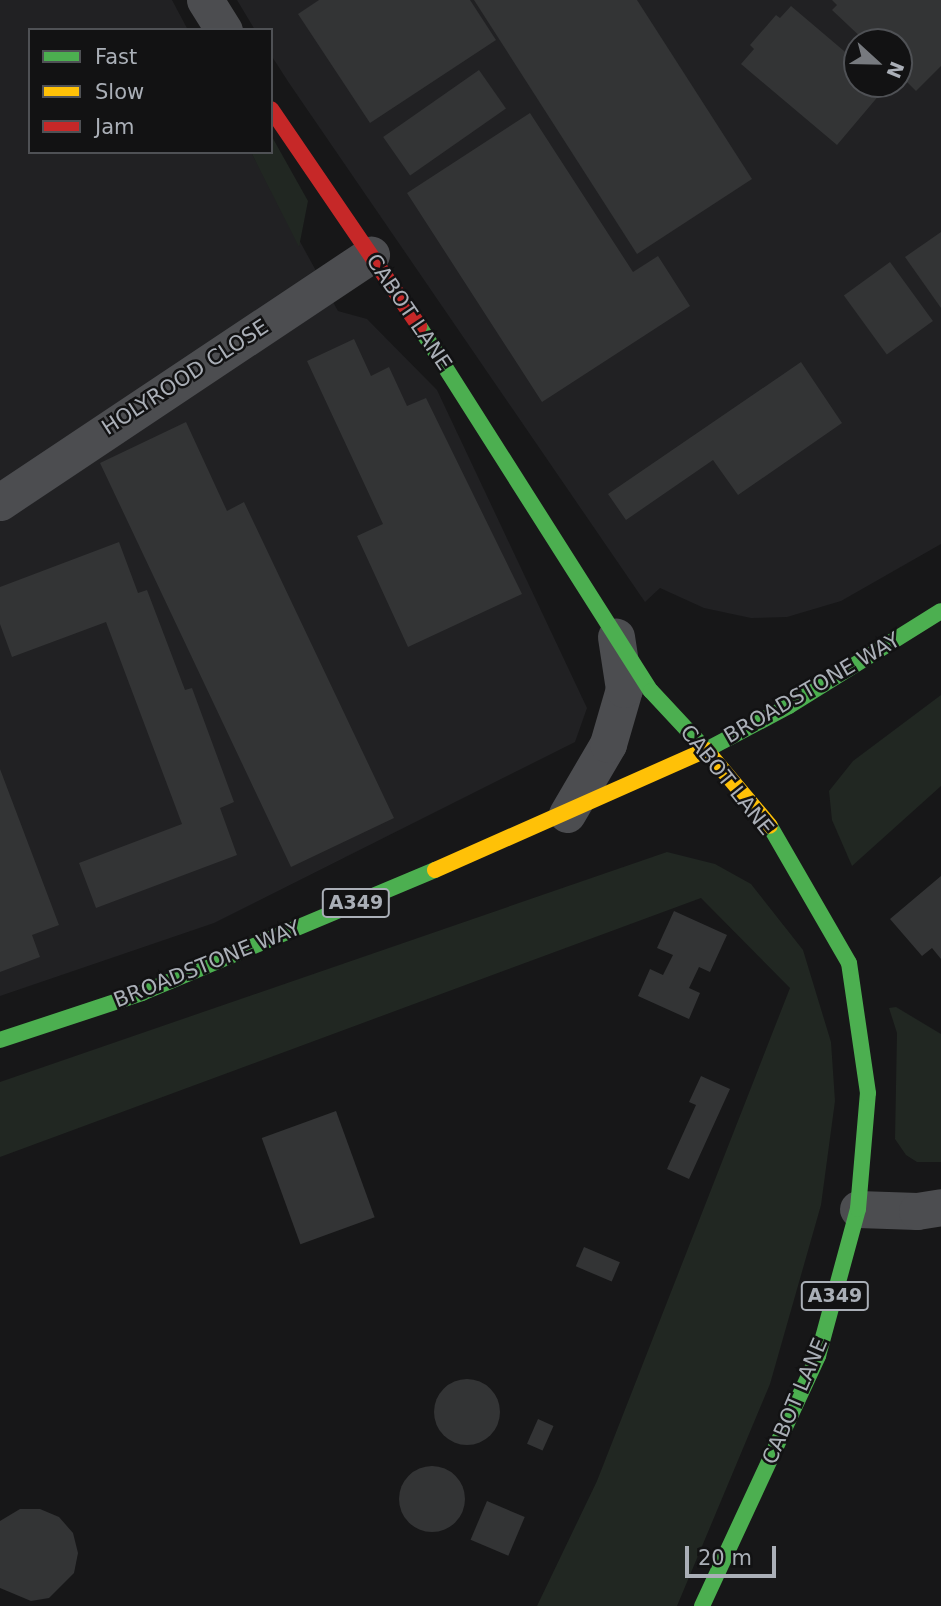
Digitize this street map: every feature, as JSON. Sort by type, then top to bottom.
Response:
[{"type":"main road","name":"CABOT LANE","points":[[273,111],[371,255],[604,611],[616,637],[652,691],[706,750],[770,827],[849,963],[868,1093],[858,1209],[818,1356],[702,1606]]},
{"type":"main road","name":"BROADSTONE WAY","points":[[0,1040],[142,993],[567,814],[706,750],[789,706],[941,611]]},
{"type":"street","name":"HOLYROOD CLOSE","points":[[0,502],[371,255]]},
{"type":"street","points":[[567,814],[608,744],[624,689],[616,637]]},
{"type":"street","points":[[858,1209],[917,1211],[941,1207]]},
{"type":"shaded area","points":[[0,0],[172,0],[187,28],[28,28],[28,154],[252,154],[338,311],[367,319],[437,390],[587,708],[575,742],[214,923],[0,996]]},
{"type":"shaded area","points":[[237,0],[941,0],[941,544],[841,601],[787,617],[751,618],[704,608],[660,588],[645,602],[289,83],[273,58],[273,28],[254,28]]},
{"type":"shaded area","points":[[273,139],[308,201],[299,247],[252,154],[273,154]]},
{"type":"shaded area","points":[[941,695],[941,786],[852,866],[832,820],[829,791],[853,761]]},
{"type":"shaded area","points":[[667,852],[715,864],[751,884],[803,950],[831,1042],[835,1101],[821,1205],[770,1384],[677,1606],[537,1606],[597,1481],[790,988],[701,898],[0,1157],[0,1082]]},
{"type":"shaded area","points":[[896,1007],[941,1034],[941,1162],[917,1162],[906,1155],[895,1139],[897,1033],[889,1008]]},
{"type":"building","points":[[319,0],[470,0],[496,40],[370,123],[298,14]]},
{"type":"building","points":[[474,0],[637,0],[752,179],[637,254]]},
{"type":"building","points":[[832,0],[941,0],[941,66],[916,91],[913,88],[913,28],[851,28],[832,10],[837,5]]},
{"type":"building","points":[[791,6],[843,50],[843,98],[877,98],[837,145],[741,64],[754,49],[750,45],[776,15],[780,18]]},
{"type":"building","points":[[479,70],[506,109],[410,176],[383,137]]},
{"type":"building","points":[[530,113],[633,272],[658,256],[690,306],[542,402],[407,193]]},
{"type":"building","points":[[941,232],[941,308],[905,257]]},
{"type":"building","points":[[890,262],[933,321],[887,355],[844,296]]},
{"type":"building","points":[[354,339],[371,376],[389,367],[407,406],[426,398],[522,594],[408,647],[357,536],[383,524],[307,361]]},
{"type":"building","points":[[801,362],[842,423],[738,495],[713,460],[626,520],[608,494]]},
{"type":"building","points":[[186,422],[227,511],[244,502],[394,818],[291,867],[100,463]]},
{"type":"building","points":[[119,542],[138,593],[147,590],[185,690],[192,688],[234,802],[220,808],[237,855],[96,908],[79,863],[182,824],[106,622],[12,657],[0,624],[0,587]]},
{"type":"building","points":[[0,769],[59,925],[32,935],[40,957],[0,972]]},
{"type":"building","points":[[941,876],[941,959],[932,948],[922,956],[890,919]]},
{"type":"building","points":[[674,911],[727,935],[710,972],[699,967],[689,988],[700,993],[689,1019],[638,996],[650,969],[663,975],[673,955],[657,948]]},
{"type":"building","points":[[701,1076],[730,1089],[689,1179],[667,1169],[696,1105],[689,1102]]},
{"type":"building","points":[[336,1111],[375,1217],[300,1244],[262,1138]]},
{"type":"building","points":[[584,1247],[620,1262],[612,1282],[576,1266]]},
{"type":"building","points":[[467,1379],[480,1382],[490,1389],[497,1399],[500,1412],[497,1425],[490,1435],[480,1442],[467,1445],[454,1442],[444,1435],[437,1425],[434,1412],[437,1399],[444,1389],[454,1382]]},
{"type":"building","points":[[538,1419],[554,1426],[543,1451],[527,1444]]},
{"type":"building","points":[[426,1466],[438,1466],[450,1471],[460,1481],[465,1499],[463,1512],[450,1527],[438,1532],[426,1532],[414,1527],[404,1517],[399,1505],[399,1493],[404,1481],[414,1471]]},
{"type":"building","points":[[487,1501],[525,1517],[508,1556],[471,1540]]},
{"type":"building","points":[[20,1509],[40,1509],[59,1517],[73,1533],[78,1553],[74,1573],[49,1598],[31,1601],[0,1588],[0,1521]]},
{"type":"traffic: fast","points":[[419,326],[651,691],[706,750],[789,706],[941,611]]},
{"type":"traffic: fast","points":[[702,1606],[818,1356],[858,1209],[868,1093],[849,963],[770,826]]},
{"type":"traffic: fast","points":[[0,1040],[142,993],[435,870]]},
{"type":"traffic: slow","points":[[435,870],[706,750],[770,826]]},
{"type":"traffic: jam","points":[[273,112],[419,326]]}]
